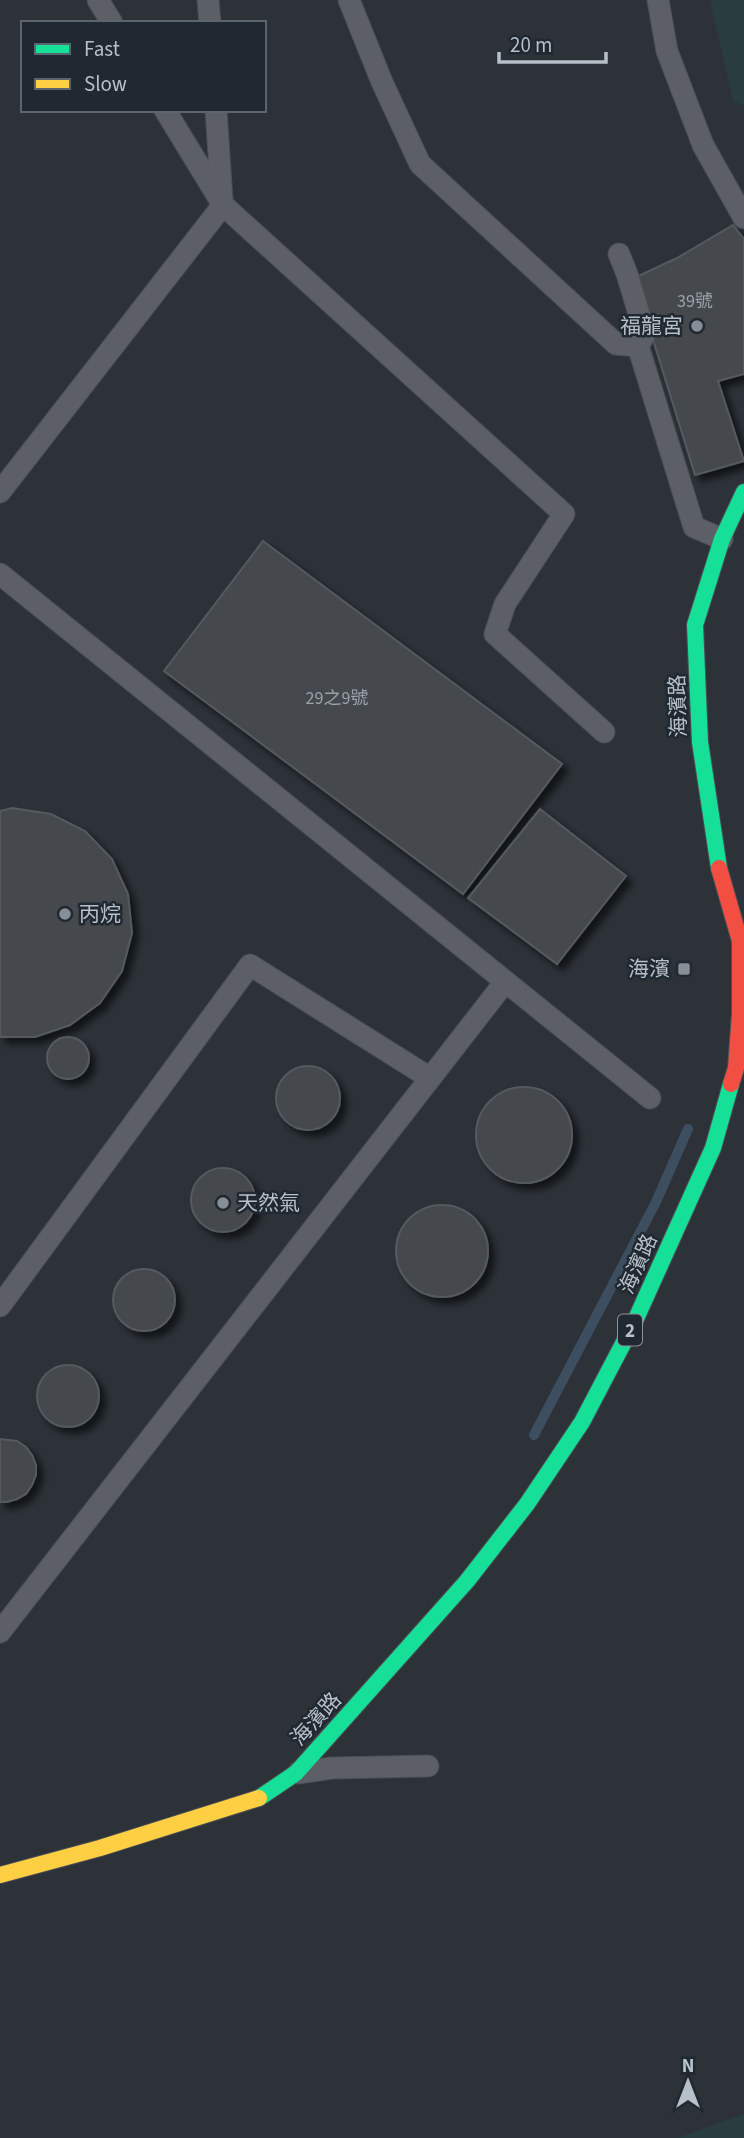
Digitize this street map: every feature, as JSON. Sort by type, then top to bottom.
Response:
[{"type":"main road","name":"海濱路","points":[[0,1875],[257,1800],[296,1773],[467,1581],[527,1504],[582,1422],[635,1321],[713,1148],[736,1068],[742,1013],[740,941],[718,859],[700,742],[695,625],[722,539],[744,492]]},
{"type":"lane","points":[[98,0],[111,21]]},
{"type":"lane","points":[[208,0],[209,21]]},
{"type":"lane","points":[[349,0],[382,82],[420,163],[616,344],[638,346]]},
{"type":"lane","points":[[658,0],[667,51],[704,145],[744,218]]},
{"type":"lane","points":[[166,112],[223,205],[564,514],[505,604],[495,634],[604,732]]},
{"type":"lane","points":[[0,492],[223,205],[216,112]]},
{"type":"lane","points":[[619,254],[645,334],[638,346],[694,527],[722,539]]},
{"type":"lane","points":[[0,574],[650,1098]]},
{"type":"lane","points":[[0,1306],[250,965],[430,1078]]},
{"type":"lane","points":[[0,1632],[505,982]]},
{"type":"lane","points":[[296,1773],[332,1768],[428,1766]]},
{"type":"shaded area","points":[[710,0],[744,0],[744,106],[733,100]]},
{"type":"shaded area","points":[[744,2114],[744,2138],[677,2138]]},
{"type":"building","name":"福龍宮","points":[[733,225],[744,239],[744,374],[718,381],[744,461],[695,475],[634,278],[677,258]]},
{"type":"building","points":[[263,541],[562,764],[463,894],[164,671]]},
{"type":"building","name":"丙烷","points":[[12,808],[51,814],[85,831],[112,859],[128,894],[132,933],[122,971],[100,1003],[70,1025],[35,1037],[0,1037],[0,811]]},
{"type":"building","points":[[540,809],[626,876],[557,964],[468,898]]},
{"type":"building","points":[[68,1037],[83,1043],[89,1058],[83,1073],[68,1079],[53,1073],[47,1058],[53,1043]]},
{"type":"building","name":"天然氣","points":[[308,1066],[326,1072],[334,1080],[340,1098],[334,1116],[326,1124],[308,1130],[290,1124],[282,1116],[276,1098],[282,1080],[290,1072]]},
{"type":"building","points":[[524,1087],[542,1091],[558,1101],[568,1117],[572,1135],[568,1153],[558,1169],[542,1179],[524,1183],[506,1179],[490,1169],[480,1153],[476,1135],[480,1117],[490,1101],[506,1091]]},
{"type":"building","name":"天然氣","points":[[217,1168],[229,1168],[246,1177],[253,1188],[253,1212],[246,1223],[229,1232],[217,1232],[205,1227],[196,1218],[191,1206],[191,1194],[196,1182],[205,1173]]},
{"type":"building","points":[[442,1205],[468,1213],[480,1225],[488,1251],[480,1277],[468,1289],[442,1297],[416,1289],[404,1277],[396,1251],[404,1225],[416,1213]]},
{"type":"building","points":[[144,1269],[166,1278],[175,1300],[166,1322],[144,1331],[122,1322],[113,1300],[122,1278]]},
{"type":"building","points":[[62,1365],[74,1365],[90,1374],[97,1384],[97,1408],[90,1418],[74,1427],[62,1427],[51,1422],[42,1413],[37,1402],[37,1390],[42,1379],[51,1370]]},
{"type":"building","points":[[0,1439],[17,1441],[26,1447],[36,1465],[36,1475],[26,1494],[7,1502],[0,1502]]},
{"type":"waterway","points":[[534,1435],[656,1202],[688,1129]]},
{"type":"traffic: fast","points":[[719,868],[700,742],[695,625],[722,539],[744,492]]},
{"type":"traffic: fast","points":[[259,1798],[296,1773],[467,1581],[527,1504],[582,1422],[635,1321],[713,1148],[731,1084]]},
{"type":"traffic: slow","points":[[0,1875],[100,1848],[259,1798]]},
{"type":"traffic: jam","points":[[719,868],[740,941],[740,1013],[736,1068],[731,1084]]},
{"type":"place","name":"福龍宮","points":[[697,326]]},
{"type":"place","name":"丙烷","points":[[65,914]]},
{"type":"place","name":"海濱","points":[[684,969]]},
{"type":"place","name":"天然氣","points":[[223,1203]]}]
